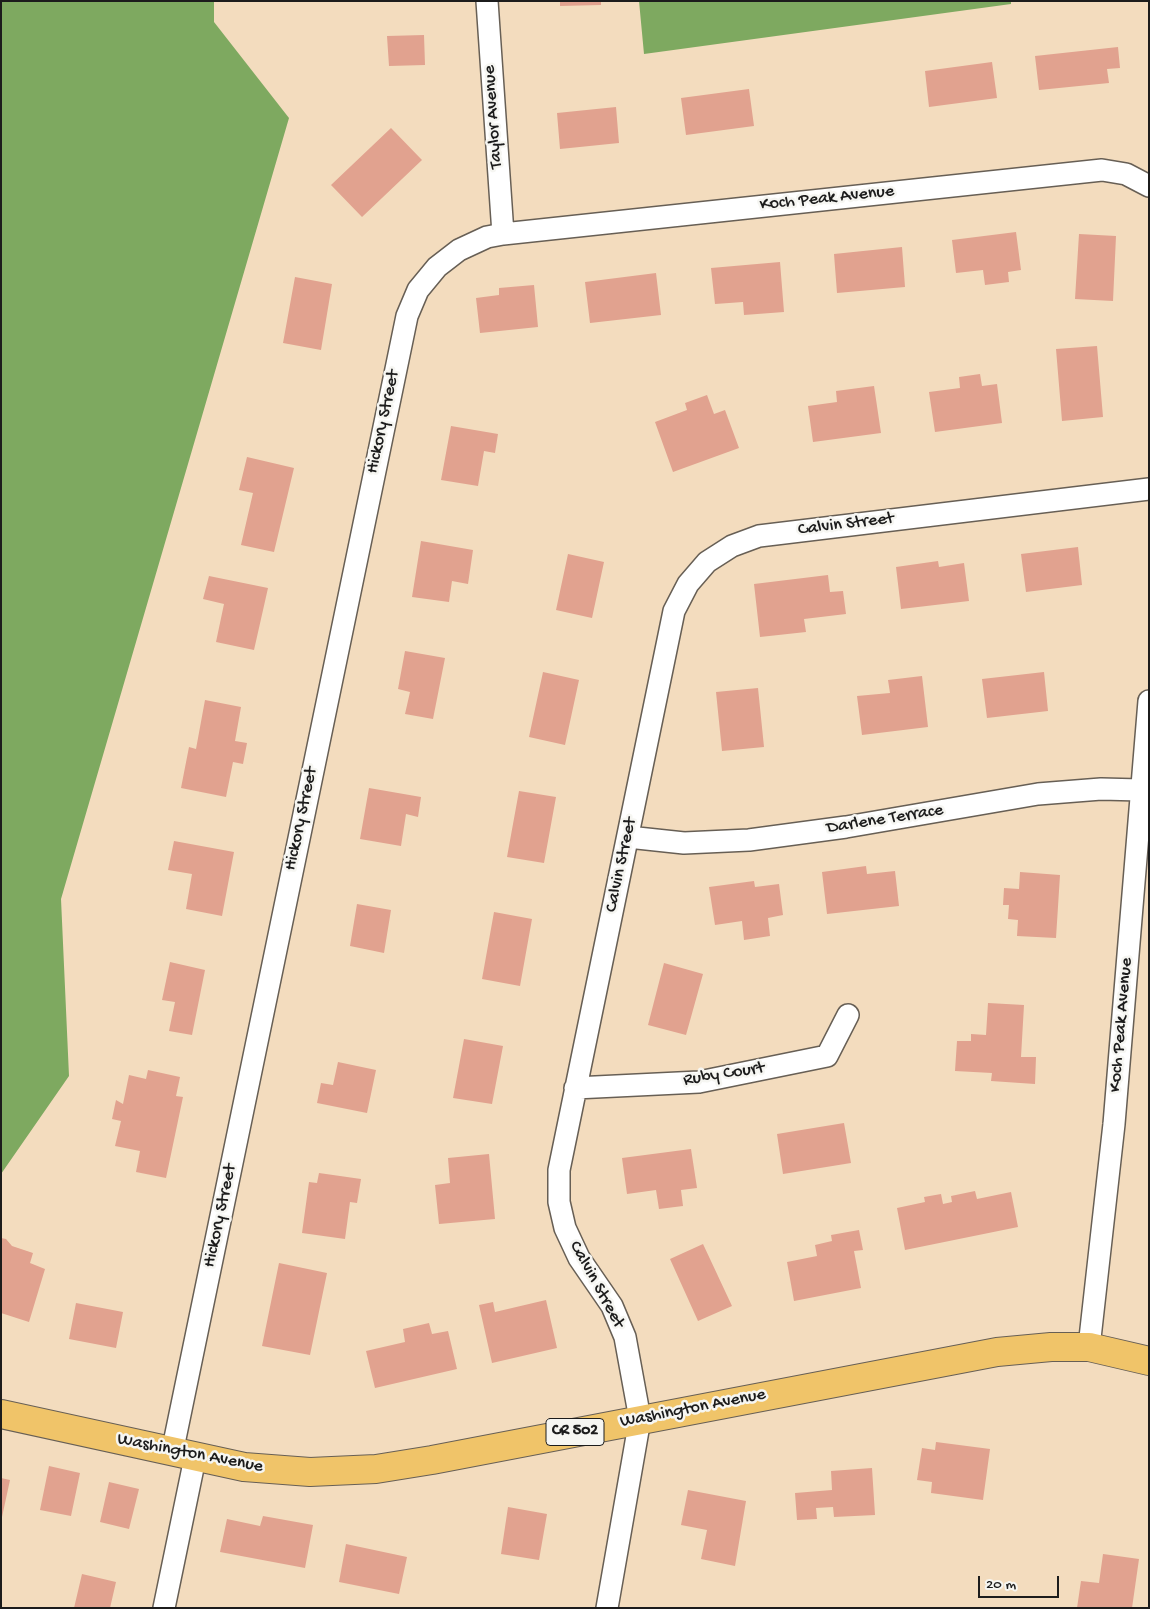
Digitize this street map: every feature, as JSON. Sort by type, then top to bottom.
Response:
[{"type":"main road","name":"Washington Avenue","points":[[1,1414],[244,1467],[310,1472],[376,1469],[997,1352],[1051,1347],[1089,1347],[1149,1361]]},
{"type":"street","name":"Taylor Avenue","points":[[487,1],[503,234]]},
{"type":"street","name":"Koch Peak Avenue","points":[[503,234],[1102,170],[1126,174],[1149,186]]},
{"type":"street","name":"Hickory Street","points":[[164,1608],[183,1455],[406,316],[418,290],[437,267],[460,250],[487,237],[503,234]]},
{"type":"street","name":"Calvin Street","points":[[607,1608],[640,1419],[625,1337],[612,1306],[579,1258],[565,1228],[559,1202],[559,1170],[672,617],[688,584],[707,562],[732,546],[759,536],[1149,488]]},
{"type":"street","name":"Koch Peak Avenue","points":[[1089,1347],[1114,1124],[1149,702]]},
{"type":"street","name":"Darlene Terrace","points":[[628,837],[684,843],[749,840],[846,827],[1038,794],[1101,789],[1141,790]]},
{"type":"street","name":"Ruby Court","points":[[575,1088],[699,1082],[827,1056],[848,1015]]},
{"type":"green space","points":[[1,1],[214,1],[214,22],[289,118],[61,899],[69,1076],[1,1174]]},
{"type":"green space","points":[[639,1],[1011,1],[1011,4],[644,54]]},
{"type":"building","points":[[560,1],[601,1],[601,5],[560,6]]},
{"type":"building","points":[[424,35],[425,65],[389,66],[387,36]]},
{"type":"building","points":[[1118,47],[1120,68],[1107,69],[1109,83],[1039,90],[1035,56]]},
{"type":"building","points":[[992,62],[997,98],[929,107],[925,71]]},
{"type":"building","points":[[749,89],[754,126],[686,135],[681,98]]},
{"type":"building","points":[[616,107],[619,143],[560,149],[557,113]]},
{"type":"building","points":[[391,128],[422,160],[362,217],[331,185]]},
{"type":"building","points":[[1016,232],[1021,270],[1008,272],[1009,282],[985,285],[983,270],[956,273],[952,240]]},
{"type":"building","points":[[1079,234],[1116,236],[1113,301],[1075,299]]},
{"type":"building","points":[[902,247],[905,287],[837,293],[834,254]]},
{"type":"building","points":[[780,262],[784,312],[744,315],[743,302],[715,304],[711,268]]},
{"type":"building","points":[[656,273],[661,315],[590,323],[585,282]]},
{"type":"building","points":[[295,277],[332,284],[321,350],[283,343]]},
{"type":"building","points":[[534,285],[538,327],[480,333],[476,298],[499,295],[499,288]]},
{"type":"building","points":[[1097,346],[1103,417],[1062,421],[1056,349]]},
{"type":"building","points":[[980,374],[982,386],[997,384],[1002,423],[935,432],[929,392],[960,388],[959,377]]},
{"type":"building","points":[[874,386],[881,433],[813,442],[808,406],[837,402],[836,391]]},
{"type":"building","points":[[707,395],[714,414],[725,410],[739,448],[673,472],[655,422],[687,410],[685,403]]},
{"type":"building","points":[[451,426],[498,434],[495,453],[484,451],[478,486],[441,480]]},
{"type":"building","points":[[247,457],[294,468],[274,552],[241,545],[253,493],[239,490]]},
{"type":"building","points":[[421,541],[473,550],[468,584],[452,581],[449,602],[412,597]]},
{"type":"building","points":[[1078,547],[1082,585],[1026,592],[1021,554]]},
{"type":"building","points":[[568,554],[604,562],[592,618],[556,610]]},
{"type":"building","points":[[938,561],[939,567],[964,563],[969,601],[901,609],[896,567]]},
{"type":"building","points":[[828,575],[830,592],[843,591],[846,614],[804,619],[806,632],[760,637],[754,584]]},
{"type":"building","points":[[209,576],[268,588],[254,650],[216,642],[224,604],[203,599]]},
{"type":"building","points":[[405,651],[445,658],[433,719],[405,714],[410,692],[398,689]]},
{"type":"building","points":[[543,672],[579,680],[565,745],[529,737]]},
{"type":"building","points":[[1044,672],[1048,711],[987,718],[982,679]]},
{"type":"building","points":[[922,676],[928,727],[862,735],[857,696],[890,693],[888,680]]},
{"type":"building","points":[[758,688],[764,747],[722,751],[716,692]]},
{"type":"building","points":[[205,700],[241,707],[235,741],[247,743],[243,764],[233,762],[226,797],[181,788],[189,747],[196,749]]},
{"type":"building","points":[[369,788],[421,797],[418,817],[406,814],[401,846],[360,839]]},
{"type":"building","points":[[519,791],[556,797],[544,863],[507,857]]},
{"type":"building","points":[[174,841],[234,852],[222,916],[186,909],[192,874],[168,870]]},
{"type":"building","points":[[866,866],[867,874],[895,871],[899,906],[827,914],[822,872]]},
{"type":"building","points":[[1020,872],[1060,875],[1056,938],[1017,936],[1018,920],[1008,919],[1009,905],[1003,905],[1004,888],[1019,889]]},
{"type":"building","points":[[754,881],[755,887],[779,884],[783,915],[768,918],[770,936],[744,940],[742,921],[715,925],[709,887]]},
{"type":"building","points":[[357,904],[391,910],[384,953],[350,946]]},
{"type":"building","points":[[494,912],[532,919],[520,986],[482,979]]},
{"type":"building","points":[[170,962],[205,970],[192,1035],[169,1031],[175,1002],[162,1000]]},
{"type":"building","points":[[664,963],[703,974],[686,1035],[648,1025]]},
{"type":"building","points":[[988,1003],[1024,1005],[1021,1057],[1036,1057],[1035,1084],[991,1081],[992,1073],[955,1071],[957,1041],[971,1041],[971,1034],[986,1035]]},
{"type":"building","points":[[464,1039],[503,1046],[492,1104],[453,1098]]},
{"type":"building","points":[[338,1062],[376,1070],[367,1113],[317,1103],[321,1083],[333,1085]]},
{"type":"building","points":[[148,1070],[180,1077],[176,1096],[183,1097],[166,1178],[136,1172],[140,1151],[115,1146],[121,1121],[112,1119],[116,1100],[123,1104],[129,1075],[146,1079]]},
{"type":"building","points":[[844,1123],[851,1163],[783,1174],[777,1134]]},
{"type":"building","points":[[691,1149],[697,1188],[681,1190],[683,1206],[659,1209],[656,1190],[627,1194],[622,1158]]},
{"type":"building","points":[[489,1154],[495,1219],[439,1224],[435,1185],[450,1183],[448,1158]]},
{"type":"building","points":[[319,1173],[361,1179],[357,1203],[350,1202],[345,1239],[302,1233],[309,1182],[317,1183]]},
{"type":"building","points":[[975,1191],[977,1199],[1011,1192],[1018,1227],[905,1250],[897,1208],[925,1202],[924,1197],[941,1194],[943,1204],[952,1202],[951,1196]]},
{"type":"building","points":[[859,1230],[863,1250],[854,1251],[861,1288],[794,1301],[787,1262],[817,1256],[815,1245],[832,1241],[831,1235]]},
{"type":"building","points":[[1,1238],[6,1239],[12,1246],[33,1253],[30,1263],[45,1269],[29,1322],[1,1313]]},
{"type":"building","points":[[703,1244],[732,1306],[698,1321],[670,1259]]},
{"type":"building","points":[[279,1263],[327,1273],[310,1355],[262,1346]]},
{"type":"building","points":[[546,1300],[557,1348],[492,1363],[479,1305],[493,1302],[495,1312]]},
{"type":"building","points":[[76,1303],[123,1312],[116,1348],[69,1339]]},
{"type":"building","points":[[429,1323],[432,1334],[448,1331],[457,1369],[375,1388],[366,1351],[405,1342],[403,1329]]},
{"type":"building","points":[[936,1442],[990,1449],[983,1500],[931,1493],[932,1482],[917,1480],[922,1448],[935,1450]]},
{"type":"building","points":[[49,1466],[80,1473],[71,1516],[40,1510]]},
{"type":"building","points":[[872,1468],[875,1515],[834,1517],[833,1507],[816,1508],[817,1519],[797,1520],[795,1493],[832,1490],[831,1471]]},
{"type":"building","points":[[1,1478],[10,1480],[2,1517],[1,1517]]},
{"type":"building","points":[[109,1482],[139,1489],[129,1529],[100,1522]]},
{"type":"building","points":[[688,1490],[746,1501],[735,1566],[701,1559],[707,1530],[681,1525]]},
{"type":"building","points":[[508,1507],[547,1514],[539,1560],[501,1554]]},
{"type":"building","points":[[263,1516],[313,1525],[305,1568],[220,1552],[227,1519],[260,1526]]},
{"type":"building","points":[[346,1544],[407,1557],[399,1594],[339,1582]]},
{"type":"building","points":[[1103,1554],[1139,1559],[1132,1608],[1077,1608],[1081,1581],[1099,1583]]},
{"type":"building","points":[[82,1574],[116,1582],[110,1608],[74,1608]]}]
